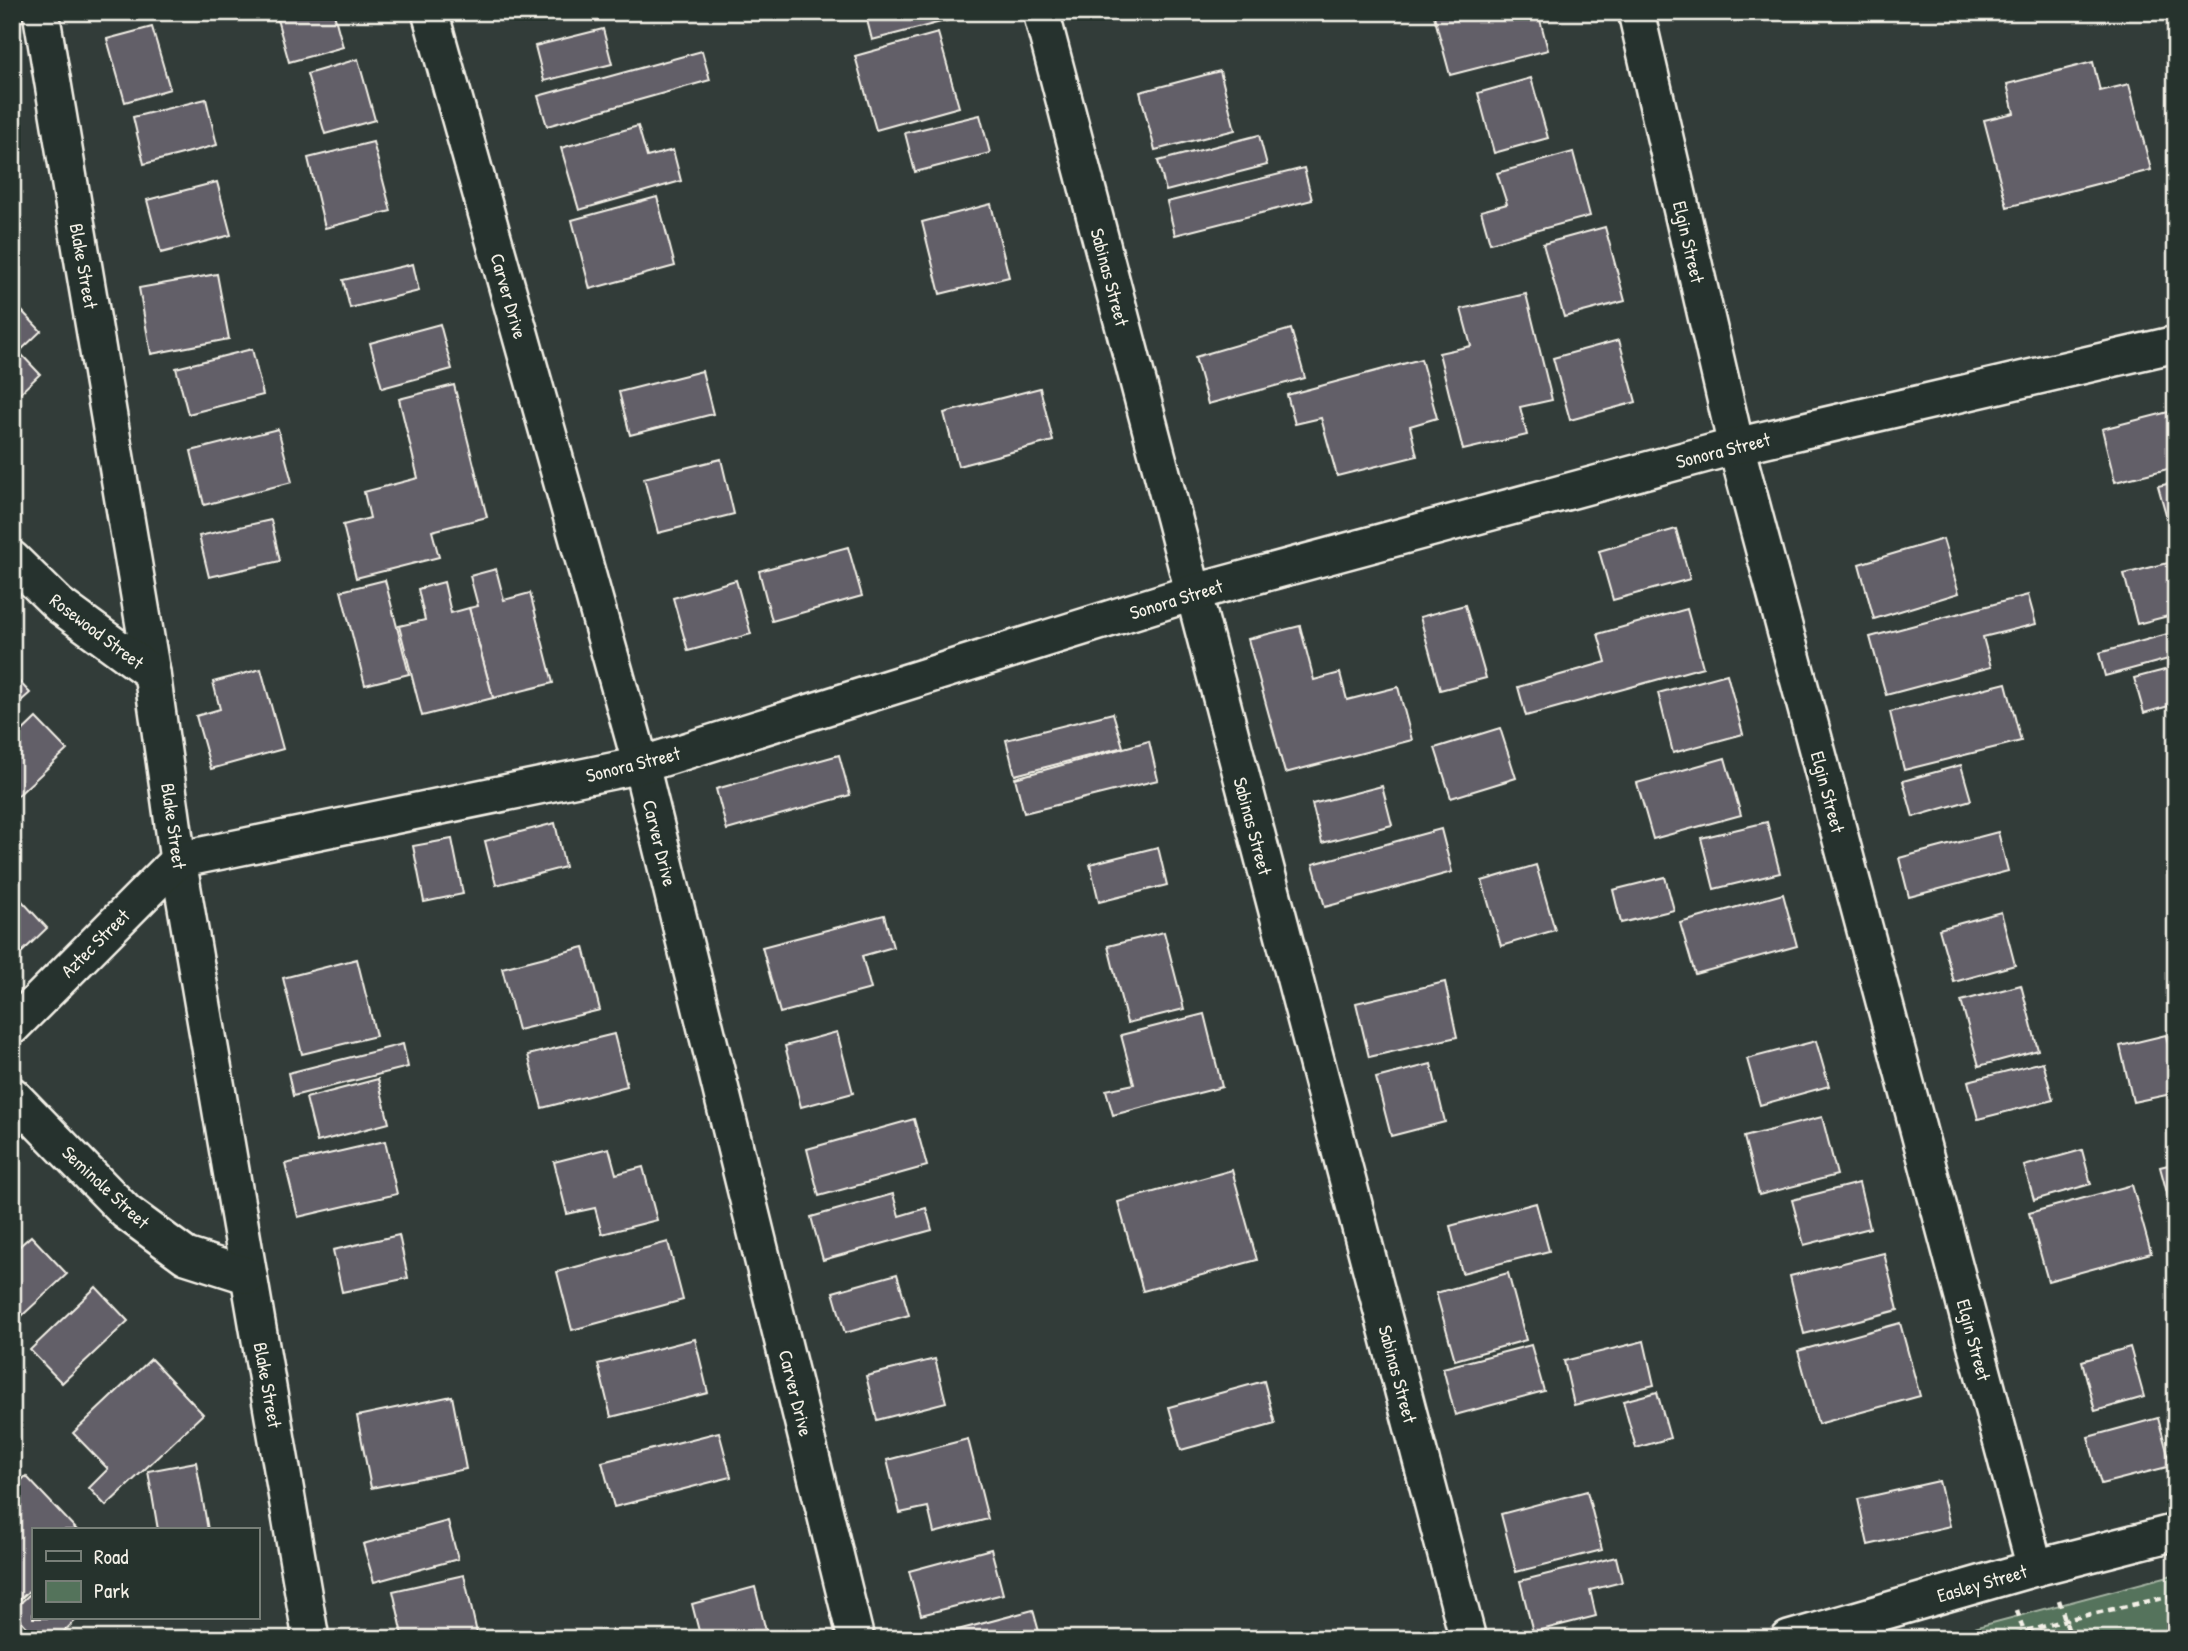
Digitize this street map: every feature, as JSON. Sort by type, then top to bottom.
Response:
[{"type":"street","name":"Blake Street","points":[[41,12],[152,673],[178,860],[311,1639]]},
{"type":"street","name":"Carver Drive","points":[[430,12],[641,765],[856,1639]]},
{"type":"street","name":"Sabinas Street","points":[[1041,12],[1468,1639]]},
{"type":"street","name":"Elgin Street","points":[[1636,12],[1736,446],[2035,1568]]},
{"type":"street","name":"Sonora Street","points":[[178,860],[641,765],[1192,593],[1736,446],[2176,344]]},
{"type":"street","name":"Rosewood Street","points":[[12,559],[59,605],[152,673]]},
{"type":"street","name":"Aztec Street","points":[[12,1027],[178,860]]},
{"type":"street","name":"Seminole Street","points":[[12,1095],[126,1212],[186,1256],[249,1276]]},
{"type":"street","name":"Easley Street","points":[[1788,1639],[2035,1568],[2176,1532]]},
{"type":"path","points":[[2004,1639],[2065,1620],[2176,1595]]},
{"type":"path","points":[[2058,1599],[2071,1639]]},
{"type":"path","points":[[2017,1609],[2026,1639]]},
{"type":"green space","points":[[2176,1574],[2176,1639],[1932,1639]]},
{"type":"building","points":[[275,12],[338,12],[334,14],[343,47],[289,62]]},
{"type":"building","points":[[521,12],[569,12],[524,23]]},
{"type":"building","points":[[865,12],[972,12],[972,14],[872,40]]},
{"type":"building","points":[[1433,12],[1538,12],[1548,50],[1450,75]]},
{"type":"building","points":[[152,27],[170,89],[125,102],[107,39]]},
{"type":"building","points":[[603,29],[612,64],[544,81],[535,46]]},
{"type":"building","points":[[938,33],[959,107],[876,130],[855,56]]},
{"type":"building","points":[[702,51],[710,80],[547,126],[538,96]]},
{"type":"building","points":[[358,59],[375,120],[325,134],[307,74]]},
{"type":"building","points":[[2093,62],[2100,91],[2129,84],[2151,170],[2007,207],[1984,120],[2014,113],[2007,84]]},
{"type":"building","points":[[1220,71],[1235,130],[1155,150],[1140,92]]},
{"type":"building","points":[[1531,78],[1548,138],[1494,153],[1478,93]]},
{"type":"building","points":[[206,99],[217,145],[144,164],[133,117]]},
{"type":"building","points":[[980,115],[990,153],[915,172],[905,133]]},
{"type":"building","points":[[638,126],[647,157],[673,150],[681,181],[579,210],[561,148]]},
{"type":"building","points":[[1259,135],[1267,165],[1166,191],[1158,161]]},
{"type":"building","points":[[373,142],[391,211],[325,228],[308,158]]},
{"type":"building","points":[[1573,152],[1590,216],[1490,243],[1481,211],[1507,204],[1497,173]]},
{"type":"building","points":[[1304,168],[1312,200],[1175,235],[1167,202]]},
{"type":"building","points":[[217,182],[231,235],[161,253],[147,200]]},
{"type":"building","points":[[657,197],[675,266],[590,289],[572,220]]},
{"type":"building","points":[[991,204],[1009,277],[940,294],[922,222]]},
{"type":"building","points":[[1605,227],[1625,301],[1564,317],[1543,244]]},
{"type":"building","points":[[413,264],[419,291],[350,308],[343,280]]},
{"type":"building","points":[[217,274],[229,339],[151,354],[139,288]]},
{"type":"building","points":[[1526,294],[1552,400],[1520,407],[1527,435],[1463,450],[1439,353],[1471,346],[1461,309]]},
{"type":"building","points":[[20,309],[41,331],[19,352],[40,374],[12,401],[12,316]]},
{"type":"building","points":[[440,324],[452,369],[382,388],[370,343]]},
{"type":"building","points":[[1291,329],[1305,378],[1208,404],[1195,357]]},
{"type":"building","points":[[1619,340],[1636,402],[1570,420],[1553,358]]},
{"type":"building","points":[[252,349],[263,395],[188,414],[176,368]]},
{"type":"building","points":[[1421,359],[1437,418],[1410,426],[1417,456],[1337,476],[1321,418],[1295,424],[1287,395]]},
{"type":"building","points":[[702,371],[713,414],[630,435],[619,392]]},
{"type":"building","points":[[454,385],[487,517],[432,531],[439,557],[356,578],[343,525],[370,518],[364,492],[418,478],[399,399]]},
{"type":"building","points":[[1040,388],[1053,441],[958,466],[944,413]]},
{"type":"building","points":[[2176,410],[2176,467],[2115,482],[2102,429]]},
{"type":"building","points":[[278,429],[292,482],[204,505],[191,451]]},
{"type":"building","points":[[721,459],[734,514],[658,533],[644,478]]},
{"type":"building","points":[[2176,482],[2176,538],[2173,539],[2158,486]]},
{"type":"building","points":[[271,520],[280,561],[209,577],[199,536]]},
{"type":"building","points":[[1676,529],[1690,579],[1613,600],[1599,551]]},
{"type":"building","points":[[1943,539],[1959,593],[1874,619],[1859,564]]},
{"type":"building","points":[[848,547],[862,596],[772,621],[759,571]]},
{"type":"building","points":[[2176,561],[2176,614],[2137,624],[2124,574]]},
{"type":"building","points":[[496,569],[504,600],[530,593],[553,683],[493,698],[469,608],[478,606],[470,576]]},
{"type":"building","points":[[385,580],[409,674],[365,685],[341,591]]},
{"type":"building","points":[[736,580],[751,634],[688,651],[673,598]]},
{"type":"building","points":[[444,582],[451,613],[469,608],[493,698],[422,716],[399,626],[425,620],[418,589]]},
{"type":"building","points":[[2028,595],[2036,624],[1983,637],[1991,667],[1886,695],[1870,637]]},
{"type":"building","points":[[1465,605],[1486,678],[1440,690],[1420,617]]},
{"type":"building","points":[[1687,609],[1703,667],[1526,716],[1518,687],[1606,662],[1598,634]]},
{"type":"building","points":[[1300,626],[1314,680],[1340,673],[1347,700],[1398,687],[1412,740],[1285,773],[1248,639]]},
{"type":"building","points":[[2171,633],[2176,657],[2105,676],[2099,653]]},
{"type":"building","points":[[2176,667],[2176,704],[2144,713],[2134,678]]},
{"type":"building","points":[[261,669],[283,749],[211,769],[196,716],[220,709],[213,682]]},
{"type":"building","points":[[12,674],[30,693],[12,709]]},
{"type":"building","points":[[1727,674],[1743,734],[1673,753],[1658,693]]},
{"type":"building","points":[[2006,683],[2021,741],[1904,770],[1890,712]]},
{"type":"building","points":[[1113,713],[1123,747],[1015,775],[1006,740]]},
{"type":"building","points":[[36,718],[67,750],[12,801],[12,741]]},
{"type":"building","points":[[1500,728],[1516,778],[1451,798],[1435,748]]},
{"type":"building","points":[[1149,741],[1158,780],[1024,813],[1015,778]]},
{"type":"building","points":[[839,755],[850,795],[727,830],[716,789]]},
{"type":"building","points":[[1725,758],[1741,815],[1653,839],[1637,783]]},
{"type":"building","points":[[1961,765],[1971,800],[1913,817],[1903,781]]},
{"type":"building","points":[[1382,786],[1392,825],[1322,843],[1312,804]]},
{"type":"building","points":[[1767,822],[1780,873],[1714,889],[1701,838]]},
{"type":"building","points":[[555,823],[565,867],[496,885],[485,841]]},
{"type":"building","points":[[1441,829],[1452,872],[1325,907],[1313,864]]},
{"type":"building","points":[[1998,832],[2008,871],[1909,897],[1899,858]]},
{"type":"building","points":[[452,839],[463,894],[424,902],[413,846]]},
{"type":"building","points":[[1158,847],[1167,885],[1099,902],[1090,864]]},
{"type":"building","points":[[1536,865],[1555,930],[1501,946],[1482,881]]},
{"type":"building","points":[[1665,877],[1674,910],[1621,923],[1613,890]]},
{"type":"building","points":[[12,890],[47,928],[21,953],[12,944]]},
{"type":"building","points":[[1783,894],[1797,946],[1695,974],[1680,923]]},
{"type":"building","points":[[2001,912],[2015,965],[1954,982],[1939,929]]},
{"type":"building","points":[[884,915],[893,947],[862,956],[871,989],[780,1013],[762,947]]},
{"type":"building","points":[[1164,932],[1184,1009],[1127,1023],[1108,946]]},
{"type":"building","points":[[584,947],[600,1010],[518,1030],[502,968]]},
{"type":"building","points":[[357,959],[376,1036],[302,1054],[283,978]]},
{"type":"building","points":[[1445,982],[1457,1037],[1369,1057],[1356,1003]]},
{"type":"building","points":[[2021,985],[2038,1050],[1979,1066],[1961,1001]]},
{"type":"building","points":[[1204,1014],[1222,1087],[1113,1115],[1106,1090],[1134,1084],[1121,1035]]},
{"type":"building","points":[[837,1032],[853,1093],[801,1107],[785,1046]]},
{"type":"building","points":[[614,1034],[627,1086],[542,1108],[528,1055]]},
{"type":"building","points":[[2166,1035],[2176,1093],[2133,1102],[2120,1046]]},
{"type":"building","points":[[1816,1041],[1829,1086],[1760,1105],[1747,1059]]},
{"type":"building","points":[[403,1044],[408,1067],[293,1096],[288,1073]]},
{"type":"building","points":[[2043,1062],[2053,1100],[1978,1119],[1968,1081]]},
{"type":"building","points":[[1431,1064],[1445,1122],[1391,1136],[1376,1078]]},
{"type":"building","points":[[378,1079],[389,1123],[317,1142],[306,1098]]},
{"type":"building","points":[[1822,1117],[1837,1175],[1759,1195],[1744,1137]]},
{"type":"building","points":[[914,1119],[927,1166],[819,1196],[807,1149]]},
{"type":"building","points":[[385,1141],[397,1194],[298,1217],[285,1164]]},
{"type":"building","points":[[609,1148],[616,1174],[643,1167],[657,1220],[602,1234],[595,1208],[567,1214],[554,1162]]},
{"type":"building","points":[[2082,1150],[2091,1184],[2034,1200],[2024,1166]]},
{"type":"building","points":[[2176,1163],[2176,1226],[2160,1167]]},
{"type":"building","points":[[1232,1170],[1257,1260],[1143,1291],[1118,1202]]},
{"type":"building","points":[[1859,1183],[1870,1228],[1804,1245],[1792,1200]]},
{"type":"building","points":[[2132,1185],[2151,1253],[2048,1281],[2029,1213]]},
{"type":"building","points":[[893,1194],[899,1216],[926,1208],[932,1230],[823,1260],[811,1217]]},
{"type":"building","points":[[1536,1203],[1549,1251],[1462,1273],[1450,1226]]},
{"type":"building","points":[[399,1235],[408,1278],[342,1292],[333,1250]]},
{"type":"building","points":[[31,1236],[67,1274],[12,1325],[12,1253]]},
{"type":"building","points":[[668,1242],[683,1300],[572,1330],[557,1272]]},
{"type":"building","points":[[1884,1253],[1898,1310],[1804,1334],[1790,1276]]},
{"type":"building","points":[[1508,1273],[1526,1340],[1455,1360],[1436,1293]]},
{"type":"building","points":[[897,1274],[909,1315],[845,1333],[833,1292]]},
{"type":"building","points":[[96,1287],[128,1321],[62,1383],[30,1350]]},
{"type":"building","points":[[1900,1323],[1920,1396],[1818,1424],[1798,1351]]},
{"type":"building","points":[[695,1339],[708,1393],[611,1417],[598,1364]]},
{"type":"building","points":[[1644,1341],[1654,1385],[1574,1405],[1564,1361]]},
{"type":"building","points":[[1531,1345],[1544,1391],[1455,1415],[1443,1368]]},
{"type":"building","points":[[2130,1347],[2144,1397],[2095,1411],[2082,1361]]},
{"type":"building","points":[[151,1359],[203,1414],[106,1506],[89,1488],[108,1469],[73,1433]]},
{"type":"building","points":[[935,1359],[946,1402],[877,1420],[866,1376]]},
{"type":"building","points":[[1264,1381],[1275,1424],[1181,1450],[1169,1407]]},
{"type":"building","points":[[1657,1392],[1670,1438],[1636,1448],[1623,1401]]},
{"type":"building","points":[[452,1396],[466,1469],[371,1488],[357,1416]]},
{"type":"building","points":[[2158,1418],[2171,1466],[2101,1484],[2088,1437]]},
{"type":"building","points":[[719,1432],[731,1477],[614,1507],[602,1462]]},
{"type":"building","points":[[968,1439],[988,1519],[934,1533],[928,1507],[900,1513],[887,1460]]},
{"type":"building","points":[[196,1462],[208,1528],[158,1528],[148,1471]]},
{"type":"building","points":[[26,1476],[75,1528],[32,1528],[32,1588],[12,1607],[12,1489]]},
{"type":"building","points":[[1939,1481],[1950,1526],[1868,1545],[1858,1499]]},
{"type":"building","points":[[1587,1491],[1602,1550],[1516,1572],[1501,1514]]},
{"type":"building","points":[[448,1521],[458,1559],[374,1582],[363,1544]]},
{"type":"building","points":[[991,1549],[1003,1594],[921,1615],[909,1571]]},
{"type":"building","points":[[1616,1557],[1622,1582],[1590,1590],[1596,1616],[1533,1632],[1520,1581]]},
{"type":"building","points":[[464,1575],[477,1633],[449,1639],[404,1639],[393,1591]]},
{"type":"building","points":[[755,1587],[768,1639],[701,1639],[692,1604]]},
{"type":"building","points":[[32,1592],[32,1620],[76,1620],[56,1639],[38,1639],[12,1611]]},
{"type":"building","points":[[1033,1610],[1041,1639],[941,1639],[939,1635]]}]
